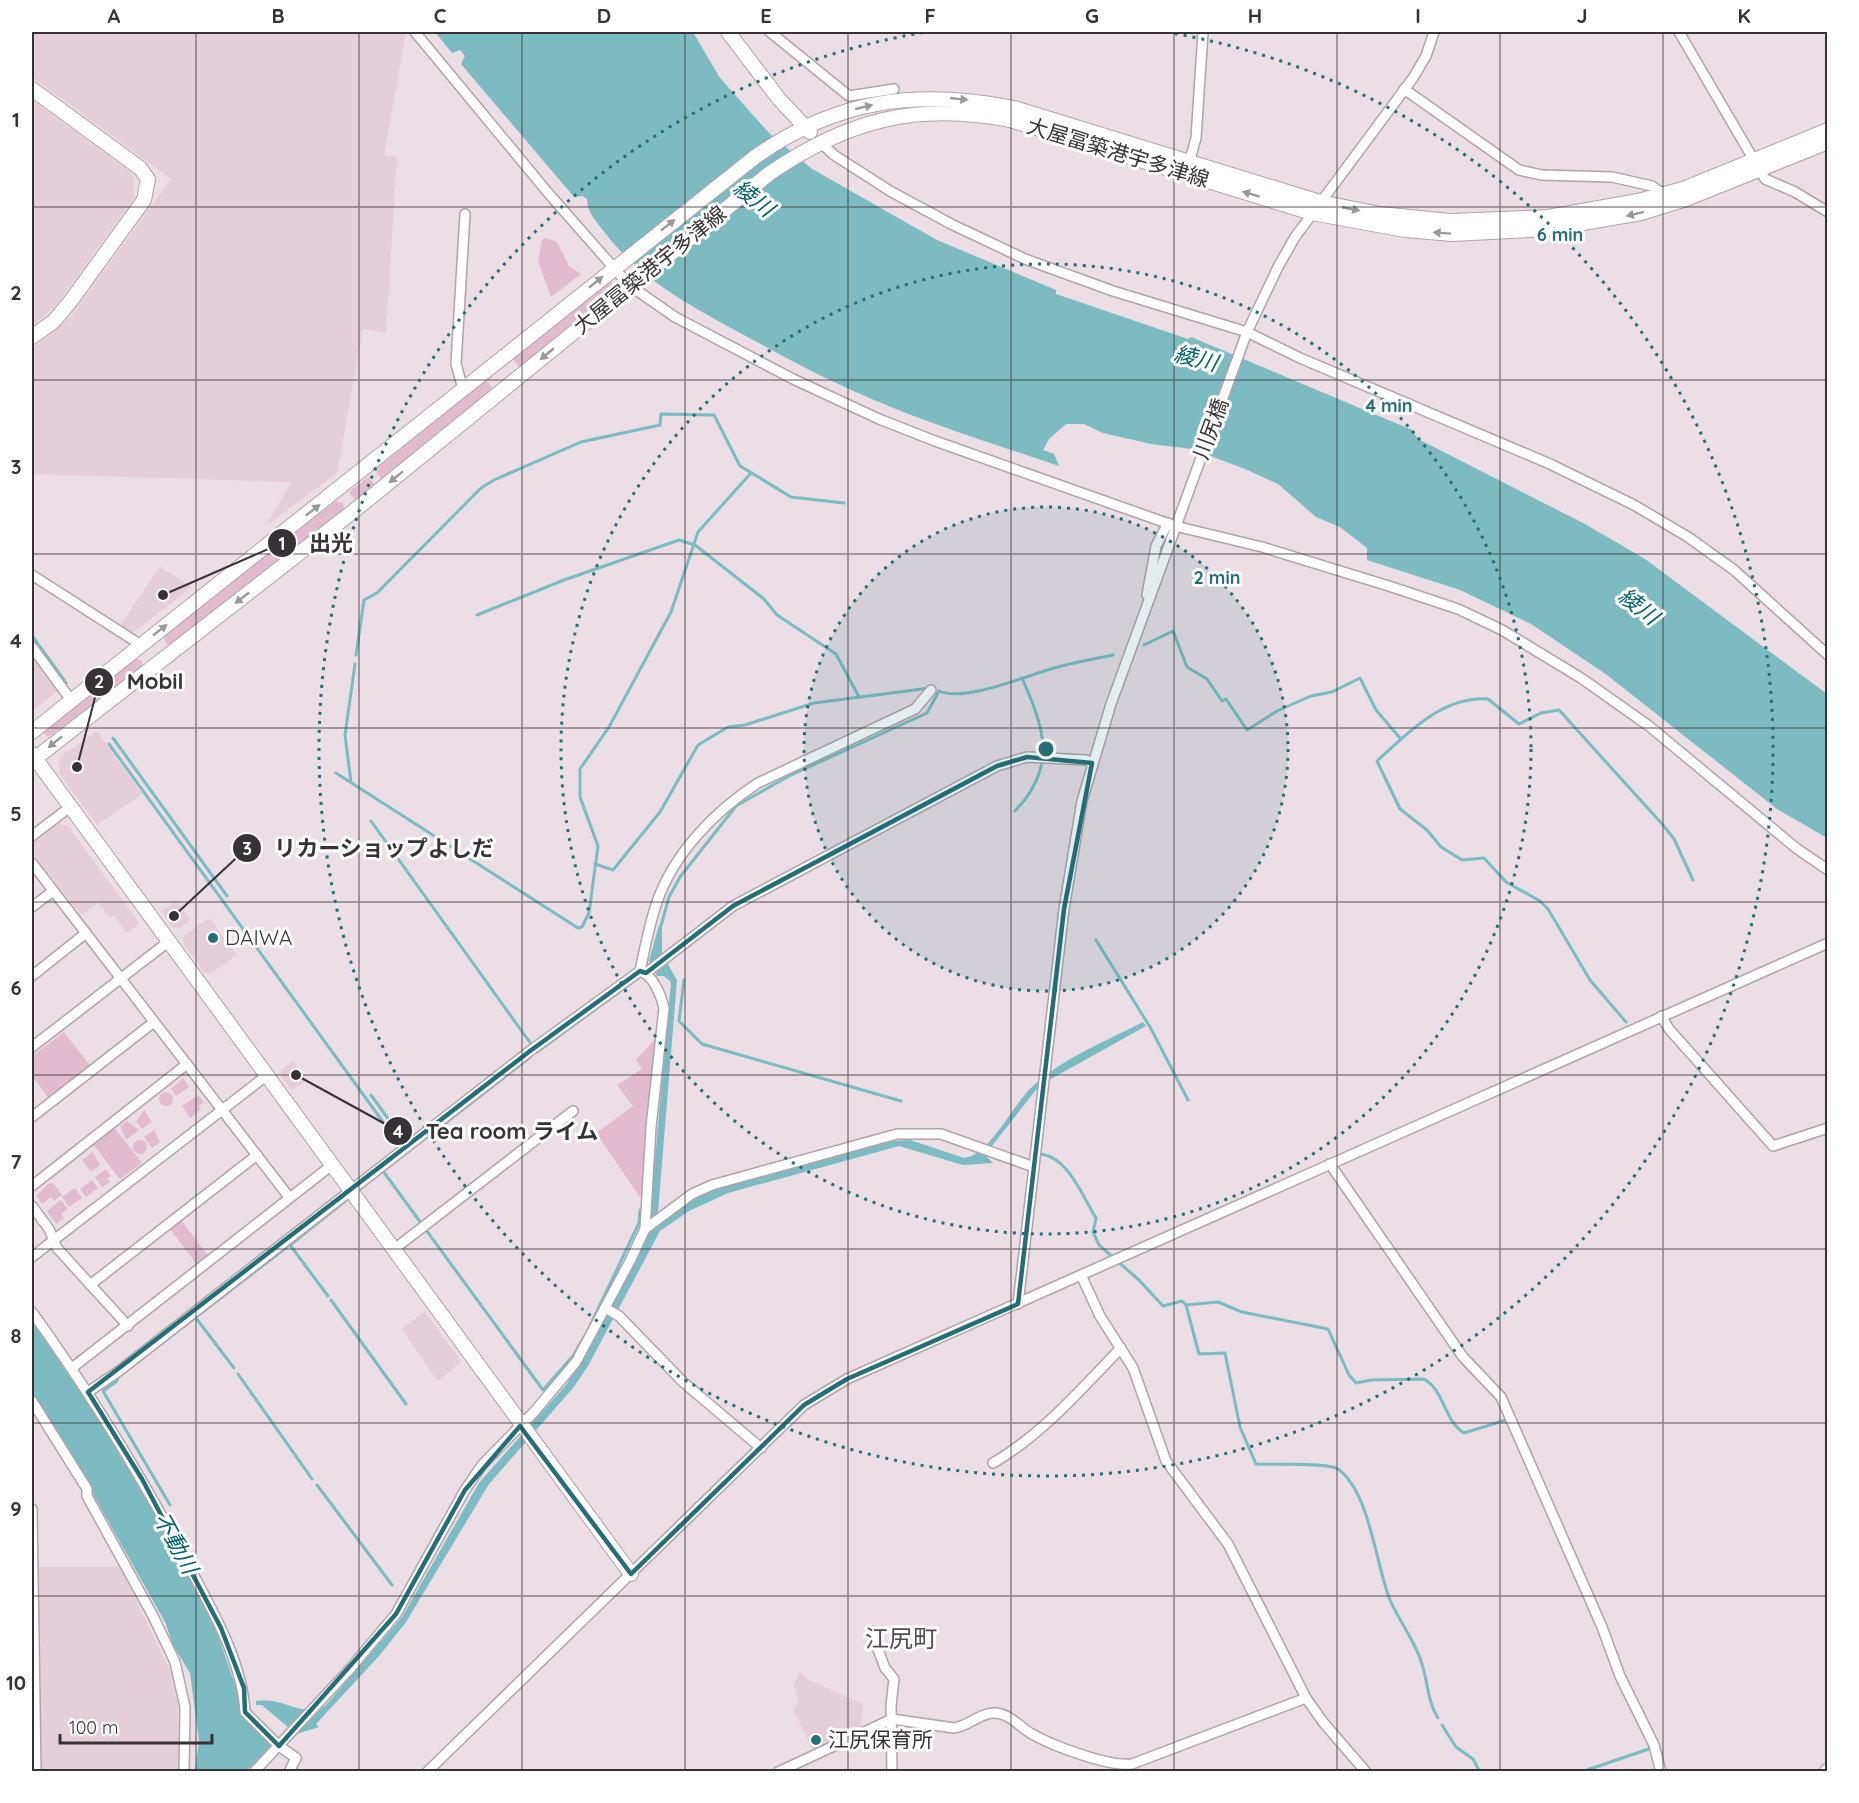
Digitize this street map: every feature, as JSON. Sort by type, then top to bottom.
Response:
[{"type":"main road","points":[[728,32],[779,99],[820,142]]},
{"type":"main road","points":[[32,89],[140,168],[148,178],[144,200],[77,293],[54,321],[32,338]]},
{"type":"main road","name":"大屋冨築港宇多津線","points":[[32,732],[755,157],[804,127],[899,94],[1014,108],[1189,163],[1316,208],[1409,218],[1499,221],[1593,210],[1663,194],[1827,142]]},
{"type":"main road","name":"大屋冨築港宇多津線","points":[[32,757],[164,659],[355,510],[509,387],[634,280],[770,173],[820,142],[885,117],[944,112],[1010,120],[1396,229],[1452,234],[1548,229],[1641,213],[1686,199],[1827,130]]},
{"type":"main road","points":[[494,364],[509,387]]},
{"type":"main road","points":[[339,490],[355,510]]},
{"type":"main road","points":[[141,645],[164,659]]},
{"type":"main road","points":[[32,757],[631,1574]]},
{"type":"street","points":[[415,32],[549,194],[634,280],[675,317],[793,379],[879,419],[1174,523],[1327,566],[1458,609],[1502,630],[1581,678],[1649,726],[1796,848],[1827,870]]},
{"type":"street","points":[[770,32],[849,96],[899,94]]},
{"type":"street","points":[[1189,163],[1196,138],[1203,32]]},
{"type":"street","name":"川尻橋","points":[[1018,1304],[1064,909],[1082,801],[1092,763],[1174,523],[1246,336],[1278,267],[1316,208],[1426,56],[1434,32]]},
{"type":"street","points":[[1679,32],[1767,181],[1785,187],[1827,212]]},
{"type":"street","points":[[1404,89],[1481,146],[1519,170],[1542,175],[1611,177],[1652,186],[1663,194]]},
{"type":"street","points":[[820,142],[834,155],[890,191],[951,224],[1025,259],[1246,336],[1550,464],[1634,505],[1688,537],[1734,570],[1827,655]]},
{"type":"street","points":[[463,389],[456,364],[465,214]]},
{"type":"street","points":[[32,574],[141,645]]},
{"type":"street","points":[[32,647],[71,699]]},
{"type":"street","points":[[254,1772],[396,1614],[465,1490],[482,1466],[524,1431],[576,1362],[607,1309],[646,1227],[651,1127],[663,1008],[662,998],[645,971],[651,922],[666,881],[698,835],[722,809],[758,783],[915,709],[931,690]]},
{"type":"street","points":[[88,1392],[119,1371],[530,1050],[665,958],[733,906],[998,766],[1027,758],[1042,757],[1092,763]]},
{"type":"street","points":[[32,836],[70,807]]},
{"type":"street","points":[[32,863],[289,1197]]},
{"type":"street","points":[[32,908],[53,891]]},
{"type":"street","points":[[32,976],[86,933]]},
{"type":"street","points":[[32,1047],[168,942]]},
{"type":"street","points":[[428,1772],[438,1768],[804,1404],[847,1379],[1827,943]]},
{"type":"street","points":[[1661,1016],[1669,1029],[1773,1146],[1827,1128]]},
{"type":"street","points":[[32,1117],[154,1022]]},
{"type":"street","points":[[32,1186],[187,1064]]},
{"type":"street","points":[[32,1257],[266,1076]]},
{"type":"street","points":[[393,1250],[573,1111]]},
{"type":"street","points":[[646,1227],[692,1194],[712,1185],[897,1134],[941,1134],[1034,1167]]},
{"type":"street","points":[[90,1285],[257,1155]]},
{"type":"street","points":[[1330,1164],[1463,1357],[1501,1397],[1602,1627],[1620,1676],[1654,1745],[1661,1772]]},
{"type":"street","points":[[72,1368],[332,1165]]},
{"type":"street","points":[[32,1206],[54,1239],[57,1248],[128,1326]]},
{"type":"street","points":[[1081,1275],[1101,1316],[1133,1368],[1166,1461],[1223,1535],[1306,1698],[1366,1772]]},
{"type":"street","points":[[607,1309],[619,1316],[683,1382],[761,1448]]},
{"type":"street","points":[[32,1312],[88,1392],[142,1479],[221,1628],[244,1688],[245,1712],[279,1746],[296,1758],[289,1772]]},
{"type":"street","points":[[993,1463],[1020,1447],[1044,1426],[1121,1348]]},
{"type":"street","points":[[32,1401],[87,1489],[87,1496],[153,1616],[175,1662],[185,1707],[184,1772]]},
{"type":"street","points":[[32,1509],[36,1772]]},
{"type":"street","points":[[871,1631],[885,1668],[894,1679],[892,1772]]},
{"type":"street","points":[[778,1772],[892,1719],[954,1728],[962,1727],[983,1715],[1000,1714],[1032,1734],[1113,1765],[1132,1764],[1306,1698]]},
{"type":"highlighted area","points":[[1027,757],[1092,763],[1064,909],[1018,1304],[847,1379],[804,1405],[631,1574],[520,1426],[465,1490],[396,1614],[279,1746],[245,1712],[244,1688],[221,1628],[142,1479],[88,1392],[530,1051],[640,971],[646,973],[733,906],[997,766]]},
{"type":"shaded area","points":[[32,32],[406,32],[384,155],[397,157],[386,333],[363,329],[337,473],[266,526],[291,482],[32,474],[32,349],[71,316],[171,179],[32,77]]},
{"type":"shaded area","points":[[32,100],[132,173],[135,197],[57,304],[32,327]]},
{"type":"shaded area","points":[[546,238],[557,242],[569,266],[581,274],[551,297],[538,261],[542,240]]},
{"type":"shaded area","points":[[609,279],[617,290],[521,369],[513,359]]},
{"type":"shaded area","points":[[486,380],[494,390],[382,480],[375,470]]},
{"type":"shaded area","points":[[368,477],[375,485],[356,501],[349,492]]},
{"type":"shaded area","points":[[336,501],[343,503],[344,511],[172,644],[167,644],[164,639],[165,634]]},
{"type":"shaded area","points":[[160,567],[192,587],[131,634],[122,628],[121,624]]},
{"type":"shaded area","points":[[32,652],[59,690],[32,711]]},
{"type":"shaded area","points":[[134,658],[142,661],[142,668],[48,737],[42,731]]},
{"type":"shaded area","points":[[97,731],[142,794],[97,825],[59,773],[60,757]]},
{"type":"shaded area","points":[[59,823],[67,825],[139,923],[127,933],[114,916],[110,918],[98,903],[81,915],[32,852],[32,844]]},
{"type":"shaded area","points":[[176,901],[190,920],[179,929],[173,928],[161,911]]},
{"type":"shaded area","points":[[209,918],[237,955],[212,973],[205,973],[183,943],[184,936]]},
{"type":"shaded area","points":[[64,1032],[91,1067],[49,1099],[32,1076],[32,1056]]},
{"type":"shaded area","points":[[656,1038],[643,1196],[640,1197],[596,1133],[633,1106],[617,1085],[642,1069],[636,1060]]},
{"type":"shaded area","points":[[293,1061],[307,1080],[292,1091],[281,1076],[281,1070]]},
{"type":"shaded area","points":[[183,1078],[189,1087],[176,1096],[171,1089]]},
{"type":"shaded area","points":[[166,1092],[171,1094],[173,1099],[171,1104],[166,1106],[161,1104],[159,1099],[161,1094]]},
{"type":"shaded area","points":[[198,1095],[204,1103],[199,1106],[201,1109],[190,1118],[182,1106]]},
{"type":"shaded area","points":[[144,1110],[152,1122],[142,1129],[136,1121]]},
{"type":"shaded area","points":[[127,1121],[139,1130],[126,1140],[120,1126]]},
{"type":"shaded area","points":[[114,1127],[142,1163],[120,1179],[93,1144]]},
{"type":"shaded area","points":[[154,1130],[160,1142],[152,1148],[144,1137]]},
{"type":"shaded area","points":[[140,1140],[145,1142],[147,1147],[145,1152],[140,1154],[135,1152],[133,1147],[135,1142]]},
{"type":"shaded area","points":[[93,1152],[100,1165],[91,1172],[82,1160]]},
{"type":"shaded area","points":[[106,1169],[111,1176],[107,1179],[110,1182],[102,1187],[95,1177]]},
{"type":"shaded area","points":[[92,1180],[98,1188],[86,1197],[80,1189]]},
{"type":"shaded area","points":[[53,1183],[62,1195],[54,1201],[51,1197],[42,1204],[36,1196],[48,1184]]},
{"type":"shaded area","points":[[75,1188],[82,1198],[69,1207],[62,1197]]},
{"type":"shaded area","points":[[61,1200],[68,1209],[61,1214],[64,1218],[56,1224],[47,1211]]},
{"type":"shaded area","points":[[181,1220],[209,1257],[198,1266],[170,1229]]},
{"type":"shaded area","points":[[425,1311],[461,1362],[438,1381],[402,1329]]},
{"type":"shaded area","points":[[37,1567],[120,1567],[169,1668],[178,1704],[178,1771],[39,1771]]},
{"type":"shaded area","points":[[800,1671],[807,1679],[863,1704],[860,1729],[813,1751],[794,1711],[798,1701],[794,1684]]},
{"type":"water","name":"綾川","points":[[435,32],[693,32],[720,78],[769,133],[812,169],[937,240],[1056,290],[1056,294],[1188,339],[1191,337],[1412,430],[1418,439],[1585,524],[1645,559],[1827,694],[1827,838],[1777,809],[1607,675],[1531,624],[1460,590],[1367,560],[1367,548],[1340,527],[1316,517],[1278,484],[1192,449],[1151,444],[1103,433],[1084,424],[1066,424],[1049,439],[1043,450],[1054,454],[1059,466],[883,404],[829,380],[706,314],[669,292],[620,250],[593,217],[587,199],[583,196],[574,197],[461,64],[465,56],[460,50],[452,53]]},
{"type":"water","points":[[32,633],[68,683],[65,685],[32,639]]},
{"type":"water","points":[[659,925],[662,925],[662,954],[677,980],[657,1224],[692,1200],[725,1185],[893,1141],[910,1140],[964,1158],[974,1155],[992,1139],[1032,1087],[1057,1067],[1143,1022],[1146,1026],[1049,1080],[1035,1091],[985,1155],[993,1163],[963,1165],[899,1146],[728,1193],[689,1211],[660,1231],[588,1366],[573,1388],[489,1484],[406,1622],[379,1656],[316,1724],[319,1727],[296,1734],[262,1705],[256,1705],[256,1701],[266,1700],[310,1710],[326,1705],[402,1617],[479,1483],[565,1386],[583,1360],[648,1236],[671,982],[664,976],[657,976],[649,961]]},
{"type":"water","points":[[32,1321],[120,1450],[215,1627],[238,1693],[241,1712],[271,1746],[246,1771],[195,1771],[199,1741],[190,1673],[173,1645],[165,1622],[76,1464],[32,1395]]},
{"type":"waterway","points":[[356,655],[364,600],[377,593],[481,488],[494,480],[581,442],[660,425],[661,414],[714,415],[740,466],[791,497],[844,503]]},
{"type":"waterway","points":[[336,773],[578,928],[582,927],[589,913],[598,846],[580,797],[580,769],[609,727],[671,612],[698,532],[751,473]]},
{"type":"waterway","points":[[477,615],[564,580],[679,540],[695,545],[764,599],[777,615],[836,654],[859,697]]},
{"type":"waterway","points":[[1144,645],[1173,631],[1187,667],[1207,679],[1222,701],[1226,699],[1247,730],[1277,711],[1311,696],[1332,692],[1360,678],[1376,710],[1400,738]]},
{"type":"waterway","points":[[939,691],[951,694],[981,691],[1058,667],[1113,655]]},
{"type":"waterway","points":[[351,782],[345,735],[355,664]]},
{"type":"waterway","points":[[1015,811],[1029,794],[1037,778],[1042,762],[1043,746],[1041,730],[1022,678]]},
{"type":"waterway","points":[[595,864],[613,870],[660,812],[698,745],[728,727],[745,725],[814,703],[930,688]]},
{"type":"waterway","points":[[661,926],[669,897],[680,877],[736,806],[789,776],[927,713],[939,691]]},
{"type":"waterway","points":[[1626,1022],[1590,980],[1548,909],[1540,901],[1506,882],[1484,858],[1462,860],[1441,847],[1427,830],[1400,809],[1377,761],[1427,718],[1456,703],[1488,699],[1519,724],[1541,713],[1559,710],[1663,825],[1674,839],[1693,880]]},
{"type":"waterway","points":[[113,738],[227,896]]},
{"type":"waterway","points":[[109,744],[399,1144]]},
{"type":"waterway","points":[[371,821],[531,1044]]},
{"type":"waterway","points":[[1096,940],[1150,1027],[1188,1100]]},
{"type":"waterway","points":[[537,1052],[638,978]]},
{"type":"waterway","points":[[684,980],[679,1021],[702,1044],[901,1101]]},
{"type":"waterway","points":[[426,1138],[529,1058]]},
{"type":"waterway","points":[[371,1095],[405,1142]]},
{"type":"waterway","points":[[1041,1154],[1059,1162],[1074,1179],[1096,1218],[1093,1232],[1099,1245],[1139,1280],[1163,1306],[1182,1301],[1186,1305],[1218,1302],[1242,1312],[1328,1329],[1349,1375],[1356,1383],[1371,1380],[1424,1379],[1431,1384],[1452,1421],[1464,1433],[1506,1420]]},
{"type":"waterway","points":[[385,1169],[383,1171],[543,1390],[573,1356],[584,1337]]},
{"type":"waterway","points":[[360,1189],[368,1182]]},
{"type":"waterway","points":[[328,1296],[290,1245],[345,1201]]},
{"type":"waterway","points":[[590,1326],[639,1223],[640,1210]]},
{"type":"waterway","points":[[136,1363],[287,1247]]},
{"type":"waterway","points":[[331,1300],[406,1404]]},
{"type":"waterway","points":[[1186,1305],[1199,1354],[1225,1353],[1240,1427],[1256,1464],[1332,1467],[1338,1469],[1349,1480],[1358,1494],[1371,1530],[1385,1586],[1418,1653],[1432,1705],[1438,1718]]},
{"type":"waterway","points":[[196,1318],[234,1368]]},
{"type":"waterway","points":[[238,1374],[312,1479]]},
{"type":"waterway","name":"不動川","points":[[118,1377],[117,1381],[103,1391],[170,1505]]},
{"type":"waterway","points":[[317,1485],[392,1585]]},
{"type":"waterway","points":[[1442,1725],[1456,1747],[1473,1759],[1480,1772]]},
{"type":"waterway","points":[[1581,1772],[1649,1749]]},
{"type":"place","name":"出光","points":[[163,595]]},
{"type":"place","name":"Mobil","points":[[77,767]]},
{"type":"place","name":"リカーショップよしだ","points":[[174,916]]},
{"type":"place","name":"DAIWA","points":[[213,938]]},
{"type":"place","name":"Tea room ライム","points":[[296,1075]]},
{"type":"place","name":"江尻保育所","points":[[816,1740]]},
{"type":"district","name":"江尻町","points":[[901,1639]]}]
